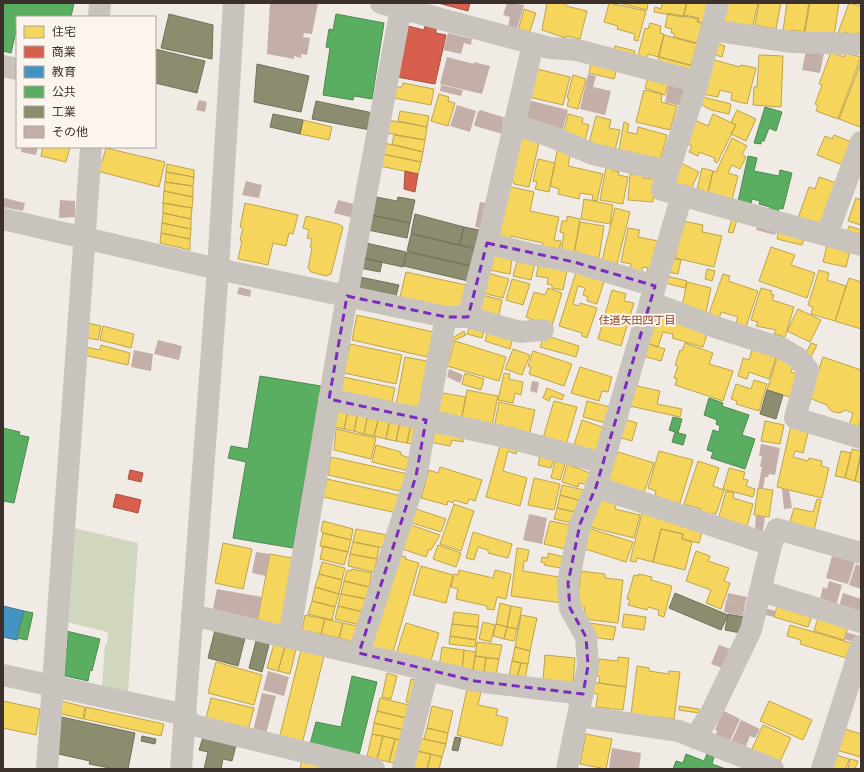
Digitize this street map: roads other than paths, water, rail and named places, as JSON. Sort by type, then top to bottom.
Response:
[{"type":"street","points":[[99,16],[100,3]]},
{"type":"street","points":[[181,769],[218,269],[234,3]]},
{"type":"street","points":[[718,3],[698,82],[667,171],[662,190],[827,234],[861,245]]},
{"type":"street","points":[[289,637],[347,296],[391,6],[533,44],[550,48],[577,50],[698,82]]},
{"type":"street","points":[[711,30],[792,42],[861,44]]},
{"type":"street","points":[[468,318],[533,44]]},
{"type":"street","points":[[3,66],[16,69]]},
{"type":"street","points":[[513,124],[550,136],[593,154],[667,171]]},
{"type":"street","points":[[827,234],[861,142]]},
{"type":"street","points":[[46,769],[54,686],[91,148]]},
{"type":"street","points":[[567,769],[588,666],[586,637],[570,608],[568,583],[580,524],[596,487],[682,195]]},
{"type":"street","points":[[3,220],[218,269],[446,317],[468,318],[520,332],[543,330]]},
{"type":"street","points":[[487,243],[530,254],[574,262],[652,294],[715,327],[780,348],[798,358],[808,370],[795,418],[861,438]]},
{"type":"street","points":[[359,653],[416,476],[446,317]]},
{"type":"street","points":[[329,399],[506,437],[603,463]]},
{"type":"street","points":[[596,487],[771,545]]},
{"type":"street","points":[[695,738],[712,712],[751,630],[771,545],[777,529],[861,553]]},
{"type":"street","points":[[761,591],[861,622]]},
{"type":"street","points":[[192,615],[474,681],[583,694]]},
{"type":"street","points":[[822,769],[861,646]]},
{"type":"street","points":[[403,769],[428,670]]},
{"type":"street","points":[[3,675],[54,686],[185,719],[348,766],[374,769]]},
{"type":"street","points":[[579,716],[679,731],[773,769]]},
{"type":"district","name":"住道矢田四丁目","points":[[637,320]]}]
